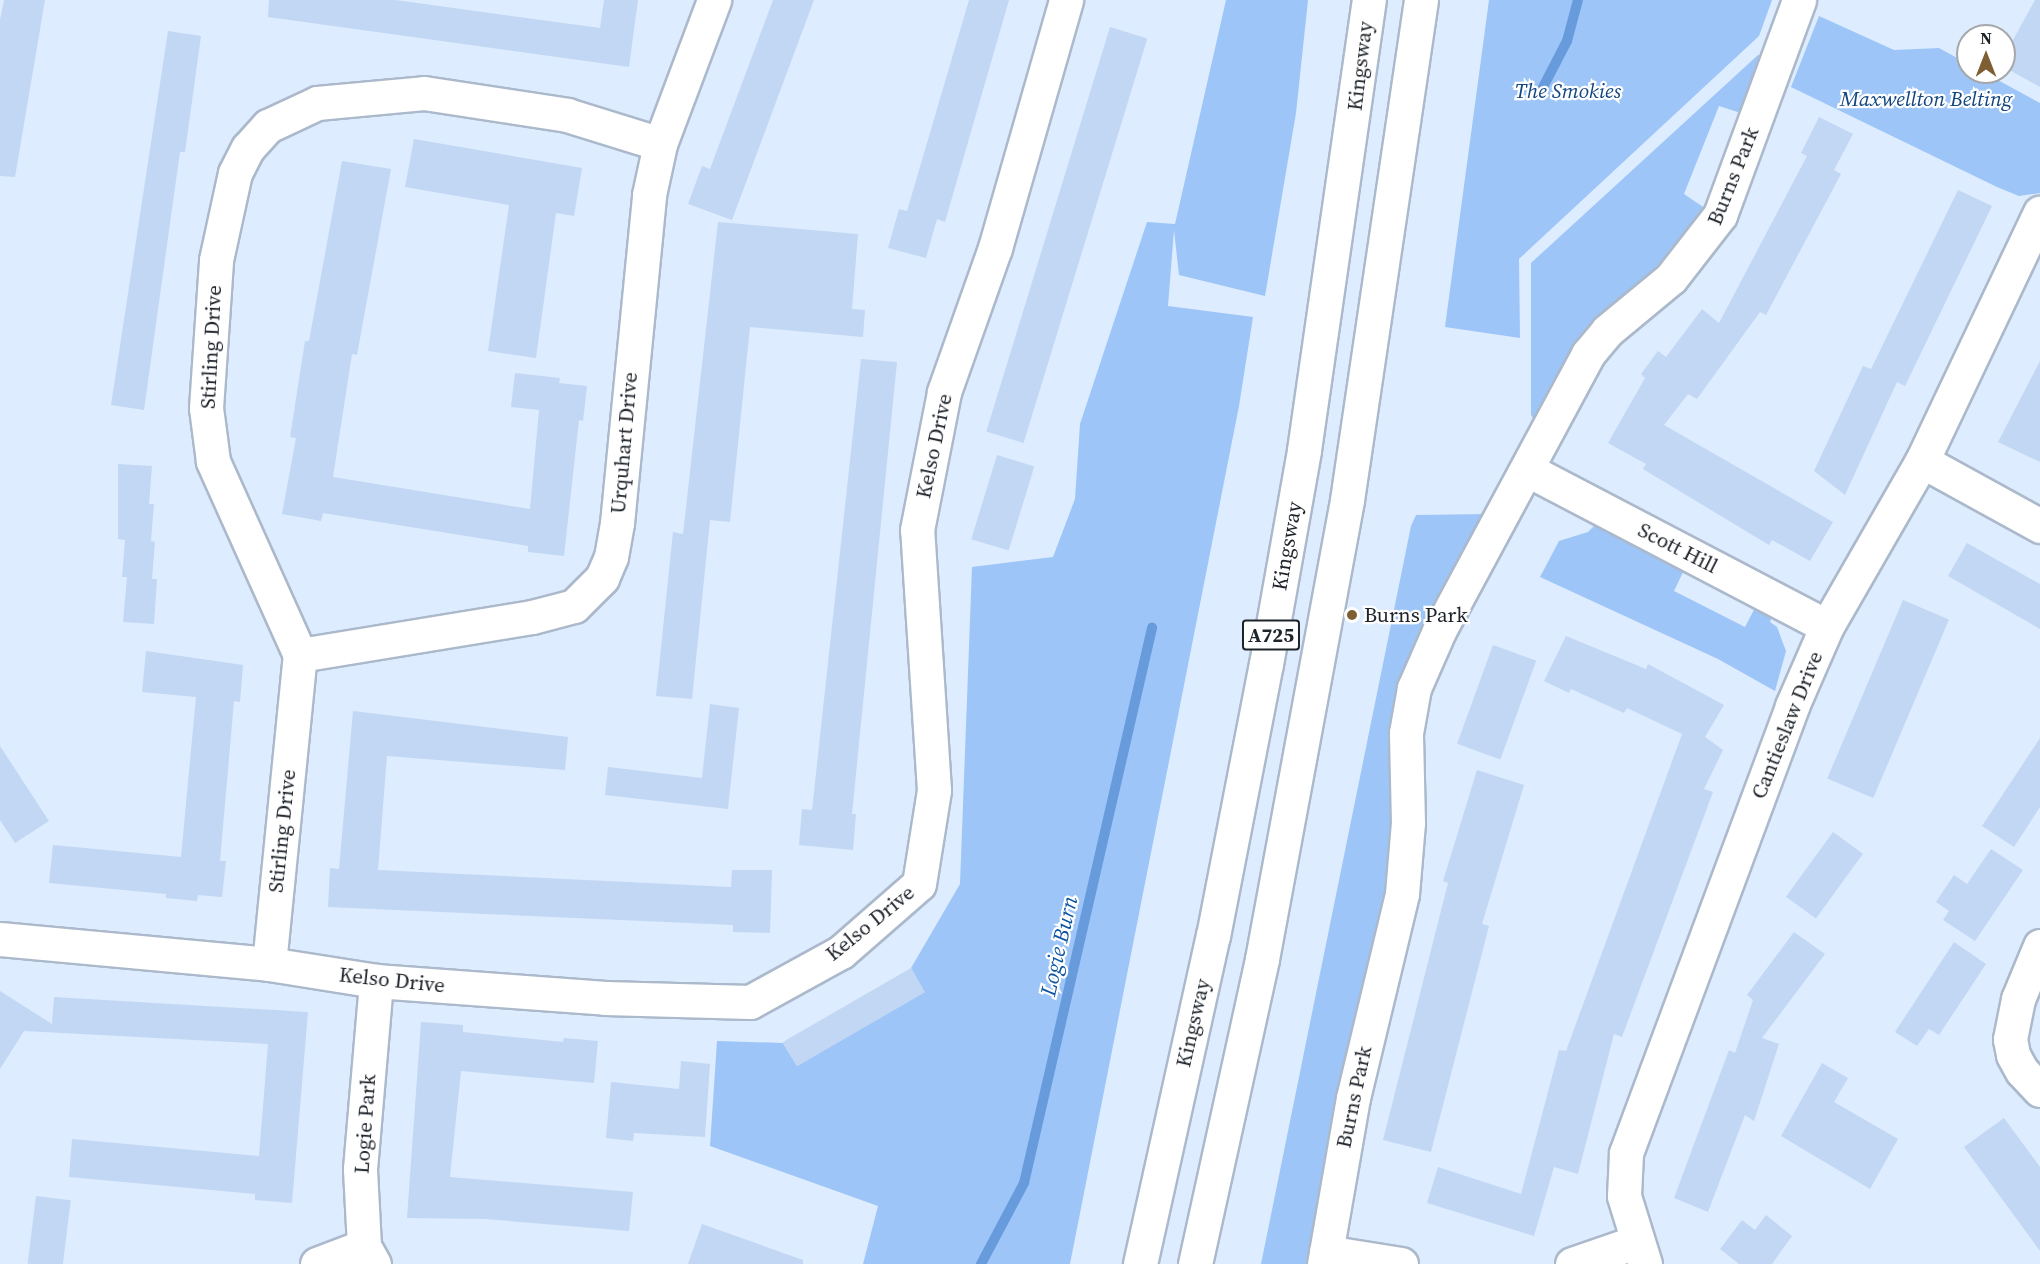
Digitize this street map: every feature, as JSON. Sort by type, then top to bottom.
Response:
[{"type":"main road","name":"Urquhart Drive","points":[[300,655],[532,617],[574,606],[602,578],[612,557],[617,523],[641,253],[660,144],[714,0]]},
{"type":"main road","name":"Kelso Drive","points":[[0,939],[269,964],[376,981],[604,998],[750,1002],[841,952],[919,884],[934,790],[928,658],[917,530],[944,392],[994,248],[1066,0]]},
{"type":"main road","name":"Kingsway","points":[[1140,1264],[1213,936],[1268,653],[1306,439],[1369,0]]},
{"type":"main road","name":"A725","points":[[1195,1264],[1262,959],[1347,500],[1421,0]]},
{"type":"main road","name":"Burns Park","points":[[1325,1258],[1353,1098],[1402,894],[1408,823],[1406,733],[1414,688],[1439,631],[1528,470],[1588,354],[1607,331],[1676,272],[1720,215],[1799,0]]},
{"type":"main road","name":"Stirling Drive","points":[[269,964],[300,655],[213,461],[206,408],[216,260],[235,173],[248,148],[268,126],[317,103],[424,93],[567,115],[660,144]]},
{"type":"main road","name":"Cantieslaw Drive","points":[[1640,1253],[1624,1196],[1626,1153],[1633,1127],[1792,706],[1827,626],[1922,461],[2040,213]]},
{"type":"main road","points":[[1922,461],[2040,526]]},
{"type":"main road","name":"Scott Hill","points":[[1528,470],[1827,626]]},
{"type":"main road","points":[[2040,946],[2018,999],[2010,1039],[2013,1055],[2022,1071],[2040,1090]]},
{"type":"main road","name":"Logie Park","points":[[369,1255],[360,1169],[376,981]]},
{"type":"main road","points":[[1572,1264],[1640,1253]]},
{"type":"main road","points":[[317,1264],[369,1255]]},
{"type":"main road","points":[[1325,1258],[1401,1264]]},
{"type":"green space","points":[[1226,0],[1308,0],[1296,113],[1265,296],[1179,275],[1174,230],[1168,306],[1253,317],[1239,406],[1070,1264],[863,1264],[878,1206],[710,1146],[717,1041],[783,1043],[797,1066],[924,992],[911,968],[960,884],[972,567],[1053,557],[1075,499],[1080,424],[1147,222],[1175,224]]},
{"type":"green space","name":"The Smokies","points":[[1489,0],[1772,0],[1759,36],[1519,259],[1520,338],[1445,327]]},
{"type":"green space","name":"Maxwellton Belting","points":[[1819,16],[1894,50],[1939,48],[1956,57],[1956,84],[2005,84],[2040,103],[2040,193],[2019,196],[1997,187],[1791,87]]},
{"type":"green space","points":[[1758,55],[1765,57],[1744,114],[1719,106],[1684,194],[1706,209],[1536,423],[1531,415],[1531,263]]},
{"type":"green space","points":[[1489,514],[1393,794],[1391,871],[1310,1264],[1261,1264],[1411,526],[1416,515]]},
{"type":"green space","points":[[1599,521],[1686,566],[1674,591],[1745,627],[1758,602],[1774,611],[1770,622],[1777,627],[1786,651],[1775,691],[1718,659],[1540,577],[1559,541],[1588,532]]},
{"type":"building","points":[[4,0],[45,0],[15,177],[0,176],[0,20]]},
{"type":"building","points":[[269,0],[395,0],[600,28],[604,0],[638,0],[629,67],[268,17]]},
{"type":"building","points":[[773,0],[814,0],[732,220],[688,204],[702,166],[710,169]]},
{"type":"building","points":[[969,0],[1009,0],[945,222],[937,219],[926,258],[888,248],[899,209],[907,211]]},
{"type":"building","points":[[2035,0],[2040,0],[2040,87],[2016,74],[2016,34]]},
{"type":"building","points":[[1110,27],[1147,38],[1024,443],[986,432]]},
{"type":"building","points":[[168,31],[201,36],[185,152],[180,152],[144,410],[111,405]]},
{"type":"building","points":[[1819,117],[1853,134],[1834,170],[1841,174],[1766,315],[1760,312],[1697,399],[1688,394],[1664,425],[1833,522],[1810,561],[1772,540],[1769,545],[1643,469],[1646,464],[1608,443],[1645,378],[1641,374],[1658,351],[1666,357],[1702,309],[1719,323],[1807,156],[1801,153]]},
{"type":"building","points":[[414,139],[582,168],[574,216],[556,213],[536,358],[488,351],[509,205],[405,187]]},
{"type":"building","points":[[342,161],[391,169],[357,355],[352,354],[333,477],[530,509],[539,410],[511,407],[515,373],[560,378],[559,383],[587,386],[583,421],[579,420],[564,556],[528,552],[528,546],[323,513],[321,521],[282,514],[296,438],[290,437],[305,341],[309,341]]},
{"type":"building","points":[[1958,190],[1992,206],[1905,386],[1897,382],[1845,495],[1814,471],[1863,366],[1871,369]]},
{"type":"building","points":[[718,222],[858,234],[852,309],[865,310],[863,337],[750,327],[730,522],[710,520],[692,699],[656,696],[673,532],[683,534]]},
{"type":"building","points":[[861,359],[897,362],[852,814],[856,814],[853,850],[799,845],[802,809],[812,810]]},
{"type":"building","points":[[2040,361],[2040,462],[1998,442]]},
{"type":"building","points":[[997,455],[1034,466],[1009,551],[971,539]]},
{"type":"building","points":[[118,464],[152,466],[149,504],[154,504],[151,541],[155,542],[152,579],[157,579],[154,624],[123,622],[127,577],[122,577],[125,540],[118,539]]},
{"type":"building","points":[[1967,543],[2040,584],[2040,629],[1948,576]]},
{"type":"building","points":[[1903,600],[1949,620],[1873,798],[1827,779]]},
{"type":"building","points":[[1566,636],[1646,669],[1648,664],[1724,705],[1705,737],[1723,750],[1704,789],[1713,792],[1622,1037],[1614,1034],[1578,1174],[1554,1167],[1534,1236],[1427,1203],[1438,1167],[1521,1194],[1559,1050],[1566,1051],[1682,734],[1627,708],[1624,713],[1571,689],[1569,693],[1544,681]]},
{"type":"building","points":[[1493,645],[1536,661],[1500,759],[1457,744]]},
{"type":"building","points":[[146,651],[243,665],[240,702],[234,701],[220,861],[226,861],[222,897],[198,895],[197,901],[166,898],[166,894],[49,883],[53,845],[181,857],[196,697],[142,692]]},
{"type":"building","points":[[710,704],[739,708],[728,809],[605,795],[608,767],[702,778]]},
{"type":"building","points":[[353,711],[568,737],[565,770],[387,756],[378,870],[731,887],[732,870],[772,870],[770,933],[733,932],[733,925],[328,907],[330,868],[339,869]]},
{"type":"building","points":[[2040,738],[2040,807],[2014,847],[1982,826]]},
{"type":"building","points":[[0,746],[49,821],[15,843],[0,820]]},
{"type":"building","points":[[1477,770],[1524,785],[1482,924],[1489,926],[1431,1152],[1383,1140],[1448,883],[1443,881]]},
{"type":"building","points":[[1833,832],[1863,854],[1816,918],[1786,897]]},
{"type":"building","points":[[1991,849],[2023,870],[1975,941],[1943,920],[1949,911],[1936,902],[1954,875],[1967,884]]},
{"type":"building","points":[[1794,932],[1825,954],[1762,1038],[1779,1044],[1754,1121],[1745,1115],[1708,1212],[1674,1198],[1729,1050],[1735,1053],[1753,1000],[1747,995]]},
{"type":"building","points":[[1954,942],[1986,964],[1939,1035],[1929,1029],[1917,1046],[1895,1032]]},
{"type":"building","points":[[911,968],[925,992],[797,1066],[783,1042]]},
{"type":"building","points":[[0,991],[52,1024],[54,997],[308,1012],[292,1203],[255,1200],[255,1194],[69,1177],[72,1139],[259,1156],[268,1044],[24,1031],[0,1069]]},
{"type":"building","points":[[421,1022],[463,1025],[463,1032],[563,1042],[564,1038],[598,1041],[594,1083],[461,1071],[450,1177],[633,1192],[629,1231],[485,1219],[407,1218]]},
{"type":"building","points":[[681,1061],[710,1064],[705,1137],[634,1133],[633,1141],[606,1138],[611,1082],[679,1089]]},
{"type":"building","points":[[1822,1063],[1848,1078],[1834,1102],[1898,1139],[1870,1189],[1781,1136]]},
{"type":"building","points":[[2004,1118],[2040,1167],[2040,1251],[1964,1147]]},
{"type":"building","points":[[36,1196],[71,1200],[63,1264],[28,1263]]},
{"type":"building","points":[[1766,1215],[1792,1236],[1772,1264],[1739,1264],[1720,1249],[1742,1220],[1755,1230]]},
{"type":"building","points":[[702,1224],[803,1260],[803,1264],[688,1264]]},
{"type":"waterway","name":"Logie Burn","points":[[1540,93],[1567,41],[1578,0]]},
{"type":"waterway","name":"Logie Burn","points":[[981,1264],[1024,1183],[1152,628]]},
{"type":"place","name":"Burns Park","points":[[1352,615]]}]
